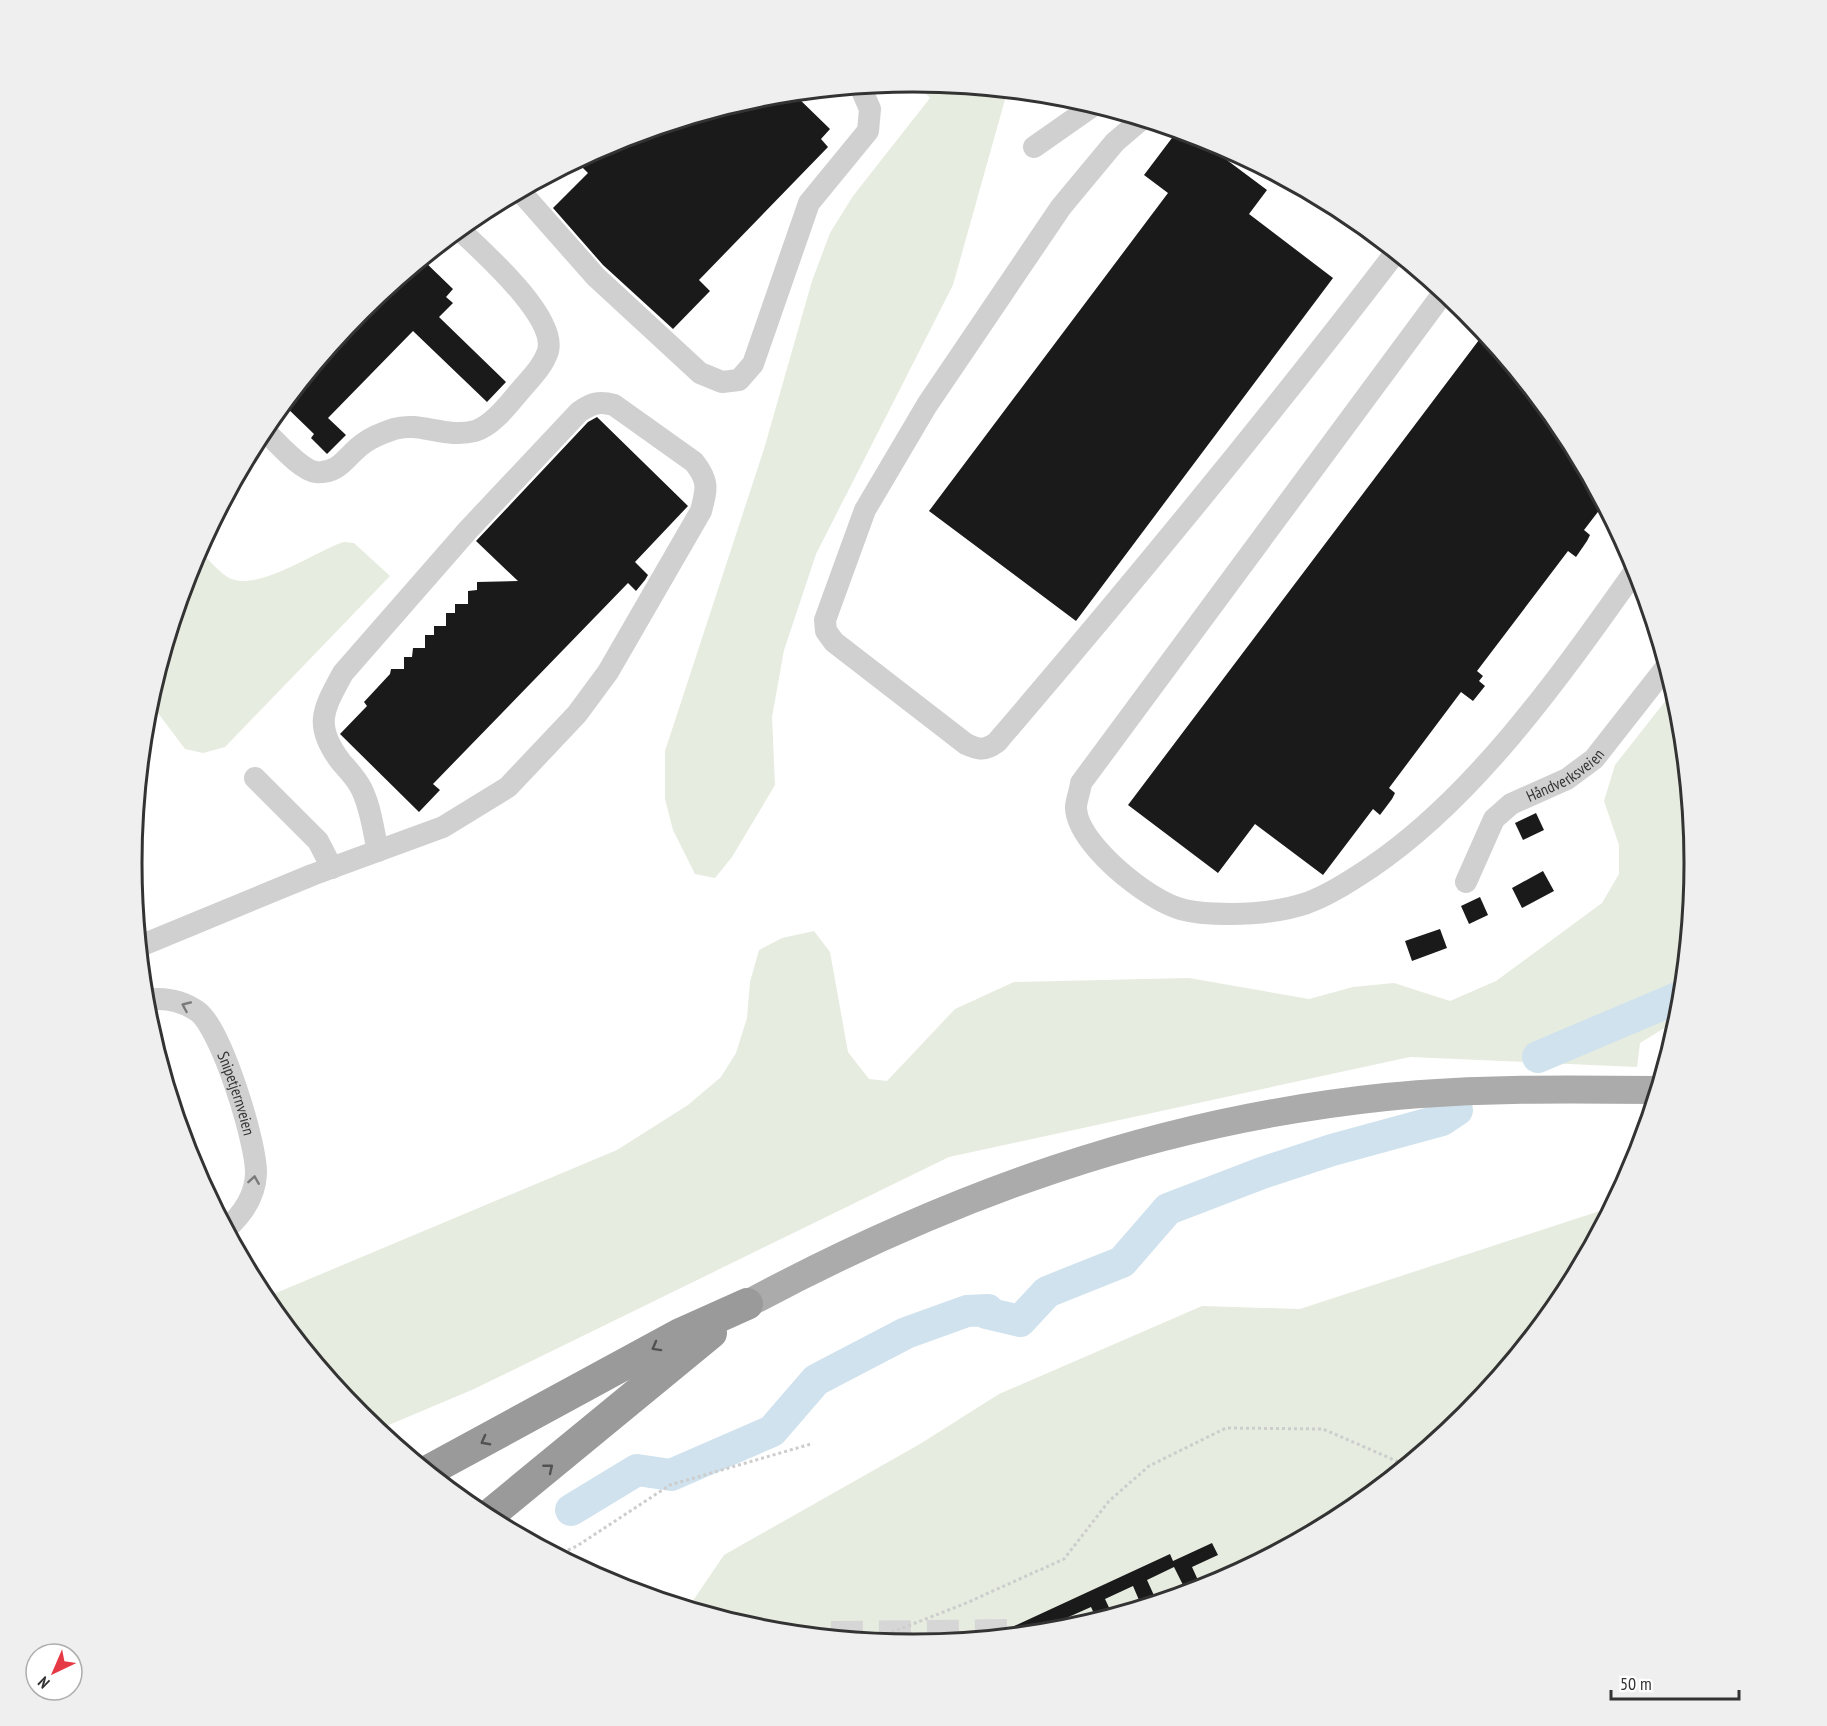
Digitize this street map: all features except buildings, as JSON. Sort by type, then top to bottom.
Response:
[{"type":"highway","points":[[435,1467],[680,1334],[747,1304]]},
{"type":"highway","points":[[495,1510],[747,1304]]},
{"type":"main road","points":[[747,1304],[836,1257],[969,1198],[1078,1160],[1179,1132],[1286,1111],[1387,1097],[1511,1089],[1651,1090]]},
{"type":"street","points":[[525,197],[596,277],[700,373],[722,382],[739,380],[753,364],[809,203],[868,131],[870,109],[863,93]]},
{"type":"street","points":[[1034,147],[1085,111]]},
{"type":"street","points":[[1135,125],[1115,142],[1061,207],[927,405],[865,510],[825,620],[826,631],[834,642],[966,744],[978,750],[987,749],[997,742],[1321,350],[1391,258]]},
{"type":"street","points":[[271,436],[293,458],[313,472],[329,471],[343,465],[364,443],[395,429],[417,428],[452,435],[478,430],[501,413],[536,373],[547,352],[549,339],[544,324],[529,304],[465,236]]},
{"type":"street","points":[[1439,299],[1081,783],[1076,807],[1086,834],[1117,870],[1161,903],[1197,914],[1251,914],[1307,903],[1345,885],[1385,858],[1439,813],[1507,740],[1629,577]]},
{"type":"street","points":[[147,943],[322,871],[378,851],[443,827],[508,787],[569,722],[608,672],[701,511],[706,489],[704,475],[694,462],[614,405],[601,401],[579,412],[468,530],[351,664],[328,700],[322,717],[324,736],[360,787],[369,807],[378,851]]},
{"type":"street","name":"Håndverksveien","points":[[1466,882],[1494,819],[1511,804],[1568,779],[1594,759],[1661,673]]},
{"type":"street","points":[[255,778],[318,841],[322,871]]},
{"type":"street","name":"Snipetjernveien","points":[[155,998],[164,997],[199,1012],[209,1023],[252,1135],[256,1176],[250,1200],[242,1215],[232,1224]]},
{"type":"path","points":[[888,1633],[964,1604],[1064,1559],[1109,1501],[1149,1466],[1226,1428],[1323,1429],[1399,1462]]},
{"type":"path","points":[[565,1551],[577,1546],[669,1485],[811,1444]]},
{"type":"shaded area","points":[[925,92],[1006,97],[953,285],[816,554],[784,650],[772,717],[775,785],[732,857],[715,878],[695,874],[673,830],[665,799],[665,751],[764,449],[812,281],[830,233],[853,196],[930,98]]},
{"type":"shaded area","points":[[344,542],[354,543],[390,576],[225,747],[203,753],[185,749],[157,712],[168,663],[183,615],[206,557],[226,576],[238,581],[252,580],[285,570]]},
{"type":"shaded area","points":[[1667,699],[1678,762],[1683,813],[1685,863],[1683,913],[1678,964],[1667,1026],[1640,1043],[1637,1067],[1410,1057],[949,1157],[474,1389],[386,1426],[333,1372],[273,1294],[617,1150],[688,1105],[721,1077],[736,1053],[747,1018],[750,982],[759,950],[782,938],[814,931],[830,952],[848,1052],[869,1079],[887,1081],[955,1009],[1014,982],[1189,978],[1309,999],[1353,987],[1394,983],[1450,1001],[1496,981],[1602,903],[1619,874],[1619,845],[1604,801],[1615,765]]},
{"type":"shaded area","points":[[1602,1210],[1582,1249],[1526,1333],[1459,1409],[1383,1475],[1342,1504],[1255,1555],[1209,1576],[1161,1594],[1064,1620],[964,1633],[863,1633],[813,1628],[763,1620],[692,1602],[724,1555],[920,1444],[999,1394],[1202,1306],[1300,1309]]},
{"type":"waterway","points":[[1538,1057],[1672,1000]]},
{"type":"waterway","points":[[571,1510],[637,1470],[671,1475],[772,1431],[816,1380],[906,1333],[967,1311],[988,1310],[986,1313],[1020,1321],[1047,1292],[1122,1262],[1168,1209],[1262,1173],[1332,1150],[1442,1120],[1457,1110]]}]
